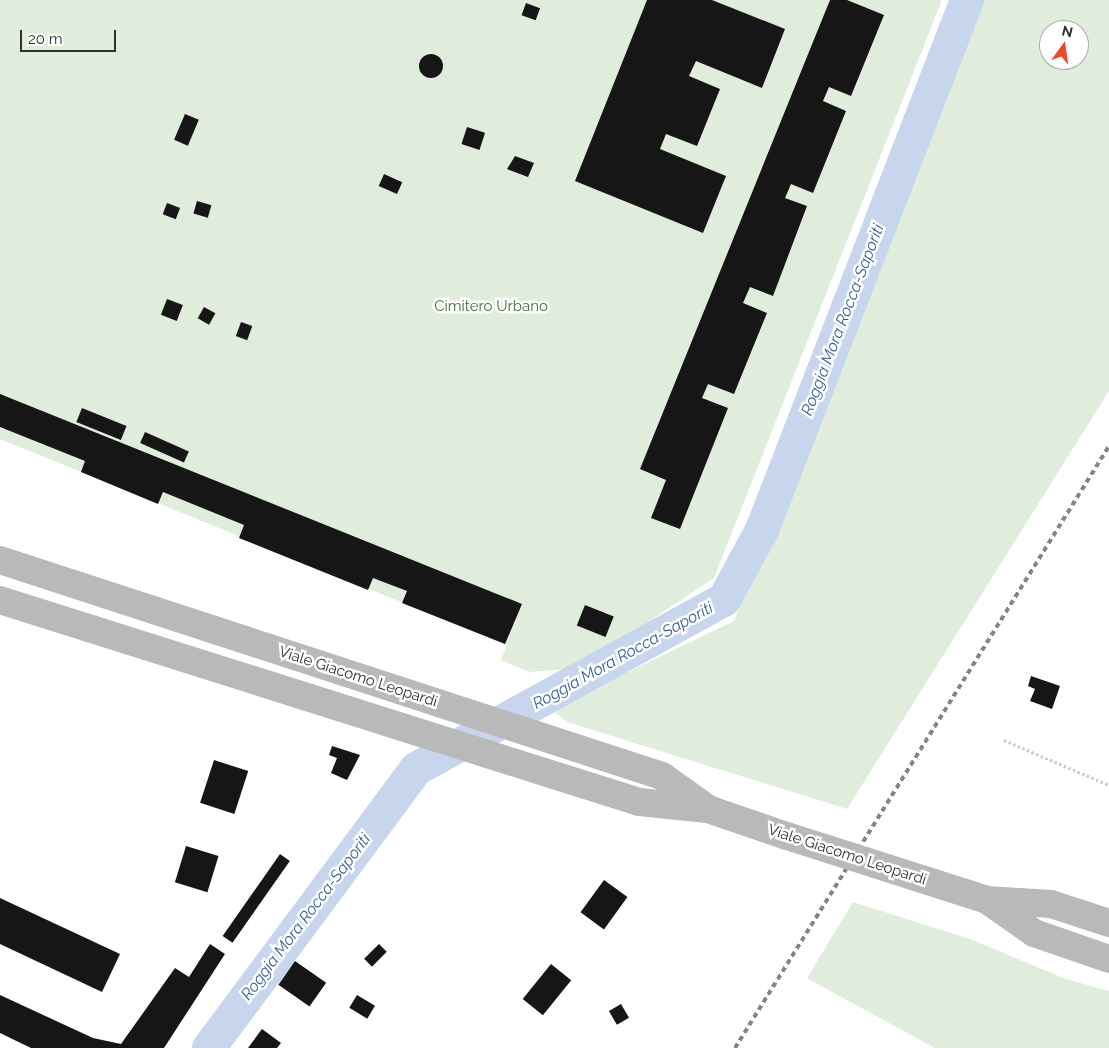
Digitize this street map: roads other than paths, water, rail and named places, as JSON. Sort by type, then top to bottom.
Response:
[{"type":"main road","name":"Viale Giacomo Leopardi","points":[[0,560],[662,776],[708,809]]},
{"type":"main road","name":"Viale Giacomo Leopardi","points":[[0,600],[416,734],[639,802],[708,809],[987,900],[1051,904],[1109,923]]},
{"type":"main road","name":"Viale Giacomo Leopardi","points":[[987,900],[1034,933],[1109,958]]},
{"type":"waterway","name":"Roggia Mora Rocca-Saporiti","points":[[209,1048],[416,769],[724,600],[762,530],[967,0]]},
{"type":"railway","points":[[735,1048],[1109,446]]},
{"type":"park label","name":"Cimitero Urbano","points":[[491,307]]}]
